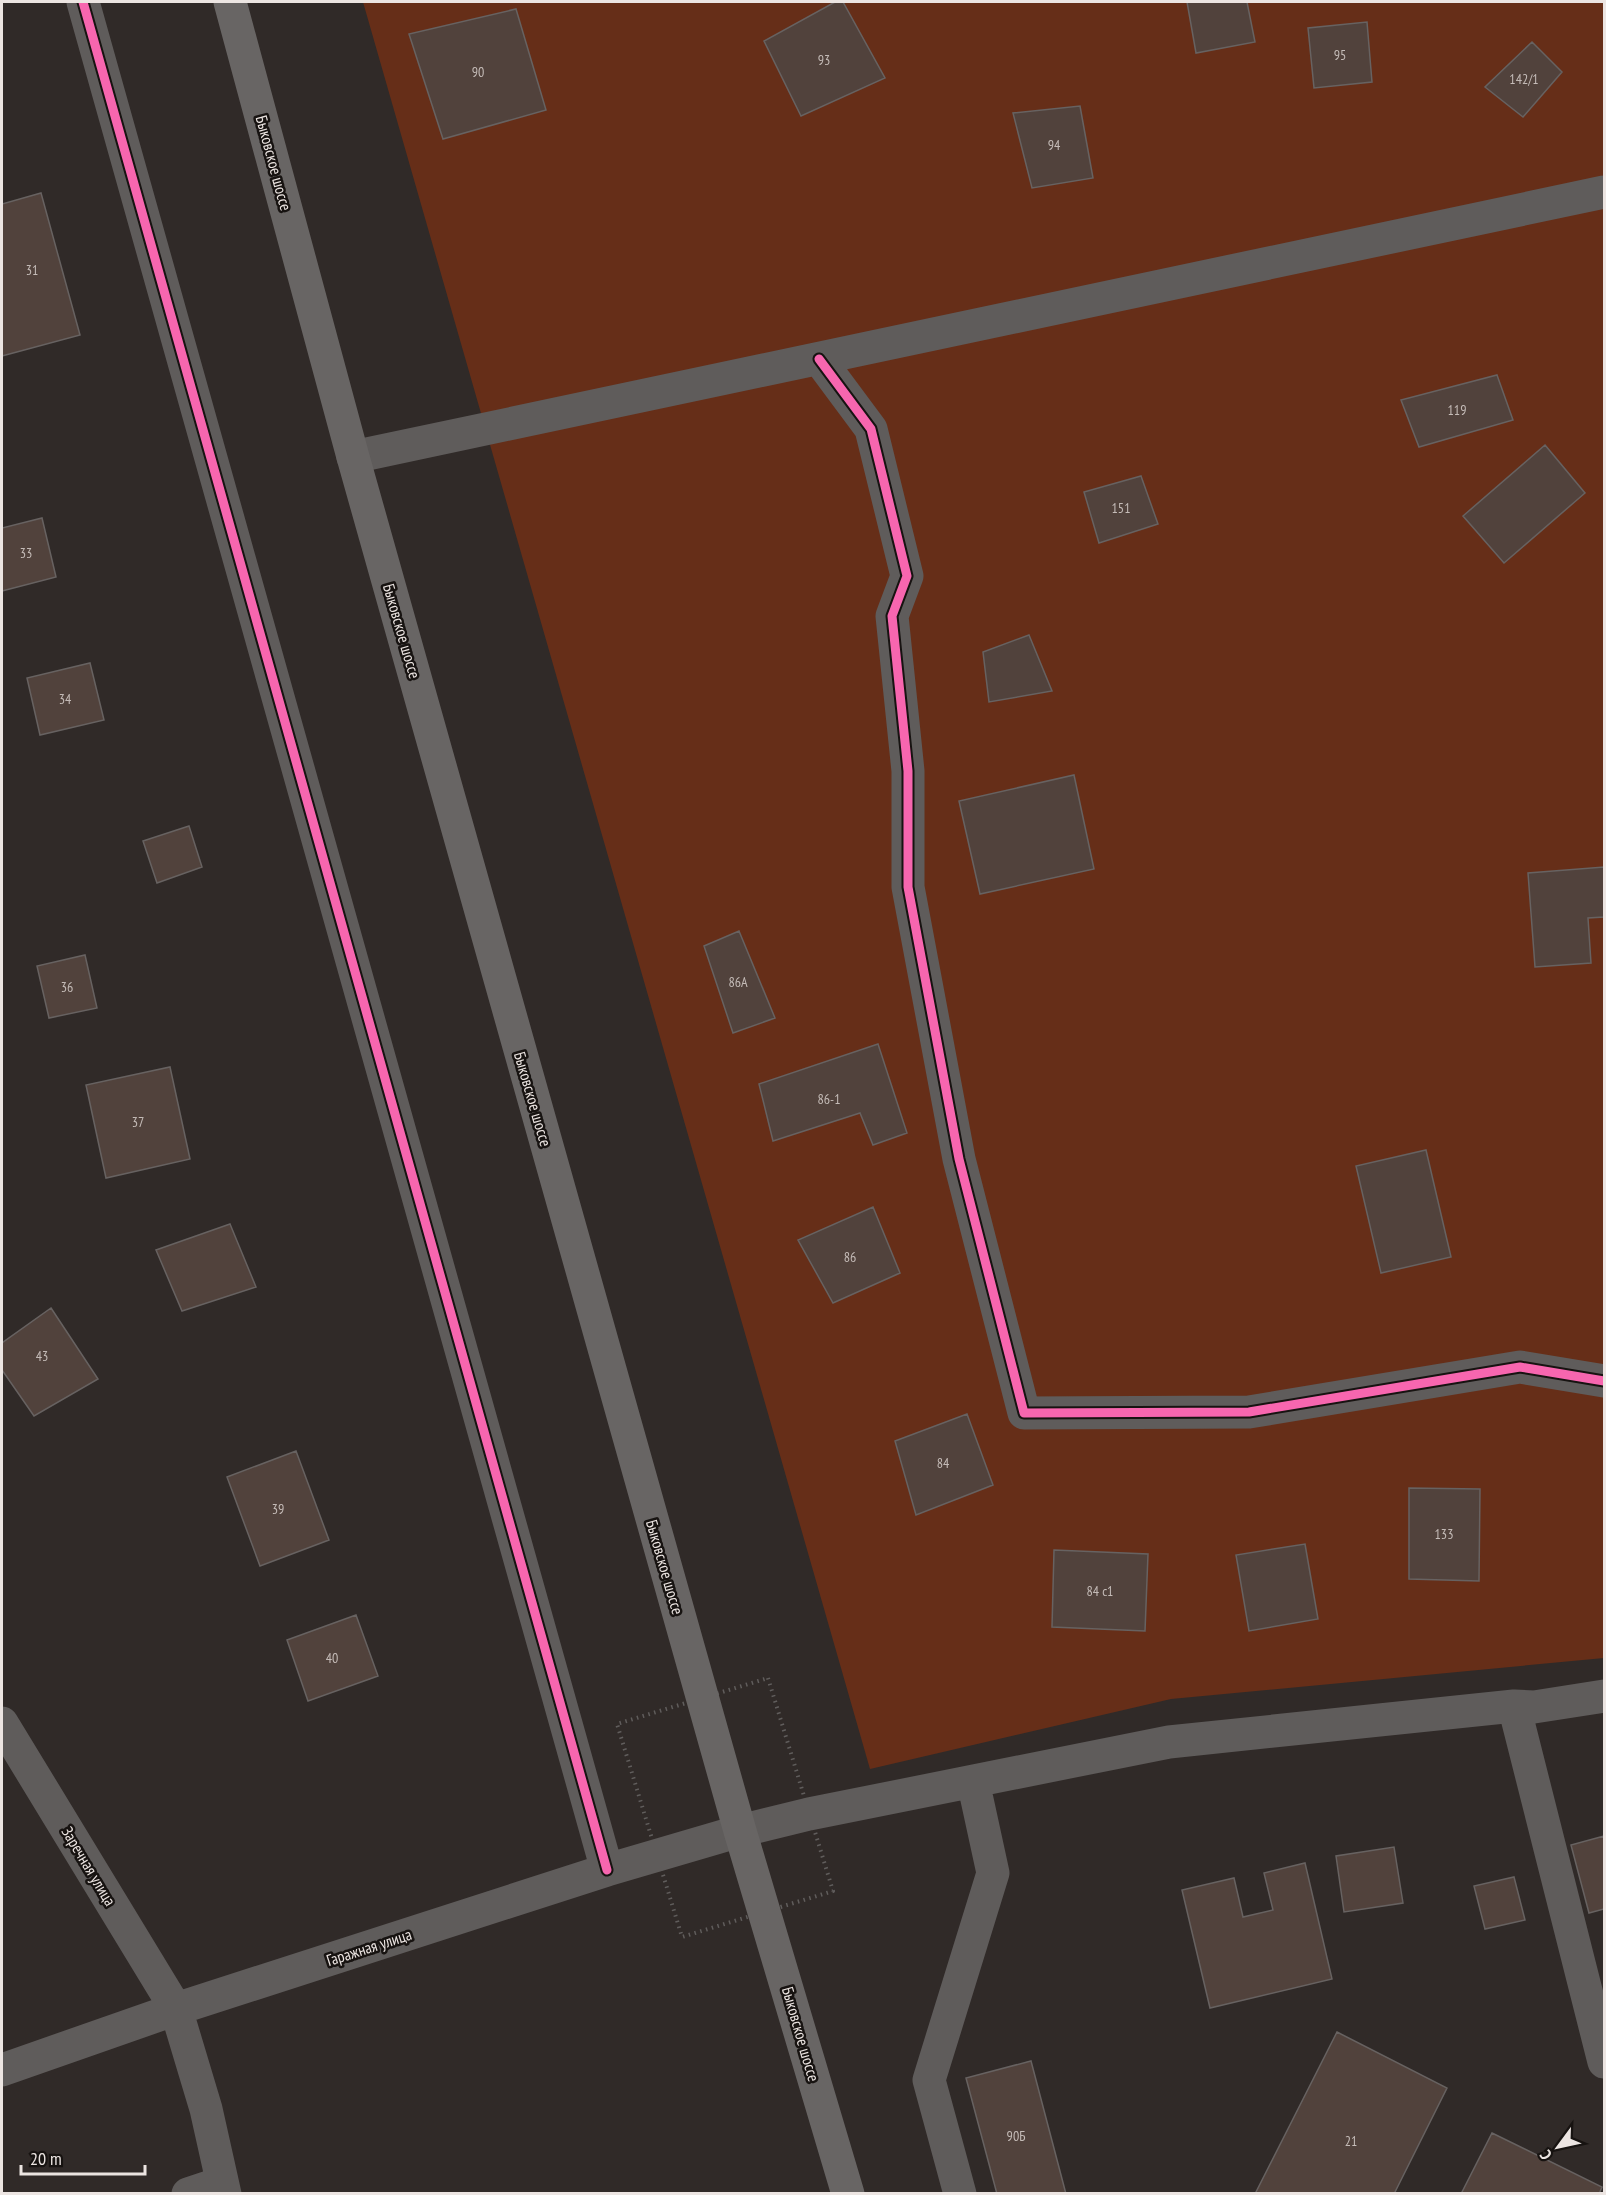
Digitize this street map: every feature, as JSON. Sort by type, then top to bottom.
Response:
[{"type":"main road","name":"Быковское шоссе","points":[[230,2],[352,457],[740,1831],[848,2193]]},
{"type":"street","points":[[83,2],[607,1870]]},
{"type":"street","points":[[352,457],[1605,192]]},
{"type":"street","points":[[819,358],[871,429],[907,576],[892,616],[908,771],[908,887],[960,1159],[1024,1413],[1249,1412],[1520,1367],[1605,1381]]},
{"type":"street","name":"Гаражная улица","points":[[2,2070],[176,2009],[607,1870],[740,1831],[810,1814],[1169,1742],[1514,1706],[1534,1707],[1605,1696]]},
{"type":"street","points":[[1514,1706],[1605,2062]]},
{"type":"street","name":"Заречная улица","points":[[2,1723],[176,2009],[206,2109],[223,2188]]},
{"type":"street","points":[[960,2193],[929,2080],[993,1873],[973,1781]]},
{"type":"street","points":[[188,2193],[223,2188]]},
{"type":"shaded area","points":[[363,2],[1604,2],[1604,1658],[1171,1699],[870,1769]]},
{"type":"building","points":[[835,2],[843,2],[885,78],[801,116],[764,41]]},
{"type":"building","points":[[1187,2],[1247,2],[1255,42],[1196,53]]},
{"type":"building","points":[[516,9],[546,110],[443,139],[409,34]]},
{"type":"building","points":[[1367,22],[1372,82],[1314,88],[1308,28]]},
{"type":"building","points":[[1532,42],[1562,72],[1523,117],[1485,87]]},
{"type":"building","points":[[1080,106],[1093,178],[1032,188],[1013,113]]},
{"type":"building","points":[[41,193],[80,335],[2,356],[2,204]]},
{"type":"building","points":[[1497,375],[1513,420],[1419,447],[1401,400]]},
{"type":"building","points":[[1545,445],[1585,493],[1504,563],[1463,516]]},
{"type":"building","points":[[1141,476],[1158,524],[1099,543],[1084,492]]},
{"type":"building","points":[[42,518],[56,577],[2,591],[2,528]]},
{"type":"building","points":[[1029,635],[1052,691],[989,702],[983,652]]},
{"type":"building","points":[[90,663],[104,720],[40,735],[27,678]]},
{"type":"building","points":[[1074,775],[1094,869],[980,894],[959,801]]},
{"type":"building","points":[[189,826],[202,867],[157,883],[143,841]]},
{"type":"building","points":[[1604,867],[1604,917],[1588,918],[1591,963],[1535,967],[1528,873]]},
{"type":"building","points":[[739,931],[775,1018],[733,1033],[704,946]]},
{"type":"building","points":[[85,955],[97,1008],[49,1018],[37,966]]},
{"type":"building","points":[[878,1044],[907,1133],[873,1145],[860,1113],[773,1141],[759,1084]]},
{"type":"building","points":[[170,1067],[190,1159],[106,1178],[86,1085]]},
{"type":"building","points":[[1426,1150],[1451,1257],[1381,1273],[1356,1166]]},
{"type":"building","points":[[873,1207],[900,1273],[833,1303],[798,1240]]},
{"type":"building","points":[[230,1224],[256,1287],[182,1311],[156,1250]]},
{"type":"building","points":[[51,1308],[98,1379],[34,1416],[2,1370],[2,1343]]},
{"type":"building","points":[[967,1414],[993,1485],[916,1515],[895,1441]]},
{"type":"building","points":[[296,1451],[329,1540],[260,1566],[227,1477]]},
{"type":"building","points":[[1409,1488],[1480,1489],[1479,1581],[1409,1579]]},
{"type":"building","points":[[1305,1544],[1318,1619],[1249,1631],[1236,1555]]},
{"type":"building","points":[[1054,1550],[1148,1554],[1145,1631],[1052,1627]]},
{"type":"building","points":[[356,1615],[378,1676],[308,1701],[287,1640]]},
{"type":"building","points":[[1604,1836],[1604,1909],[1589,1913],[1571,1845]]},
{"type":"building","points":[[1394,1847],[1403,1903],[1344,1912],[1336,1856]]},
{"type":"building","points":[[1305,1863],[1332,1979],[1210,2008],[1182,1890],[1234,1878],[1243,1917],[1273,1910],[1264,1873]]},
{"type":"building","points":[[1514,1877],[1525,1920],[1485,1929],[1474,1886]]},
{"type":"building","points":[[1337,2032],[1447,2088],[1394,2194],[1255,2194]]},
{"type":"building","points":[[1031,2061],[1066,2194],[997,2194],[966,2078]]},
{"type":"building","points":[[1492,2133],[1602,2187],[1599,2194],[1461,2194]]},
{"type":"cycle path","points":[[83,2],[607,1870]]},
{"type":"cycle path","points":[[819,359],[871,429],[907,576],[892,616],[908,771],[908,887],[959,1159],[1024,1413],[1249,1412],[1520,1367],[1604,1381]]}]
